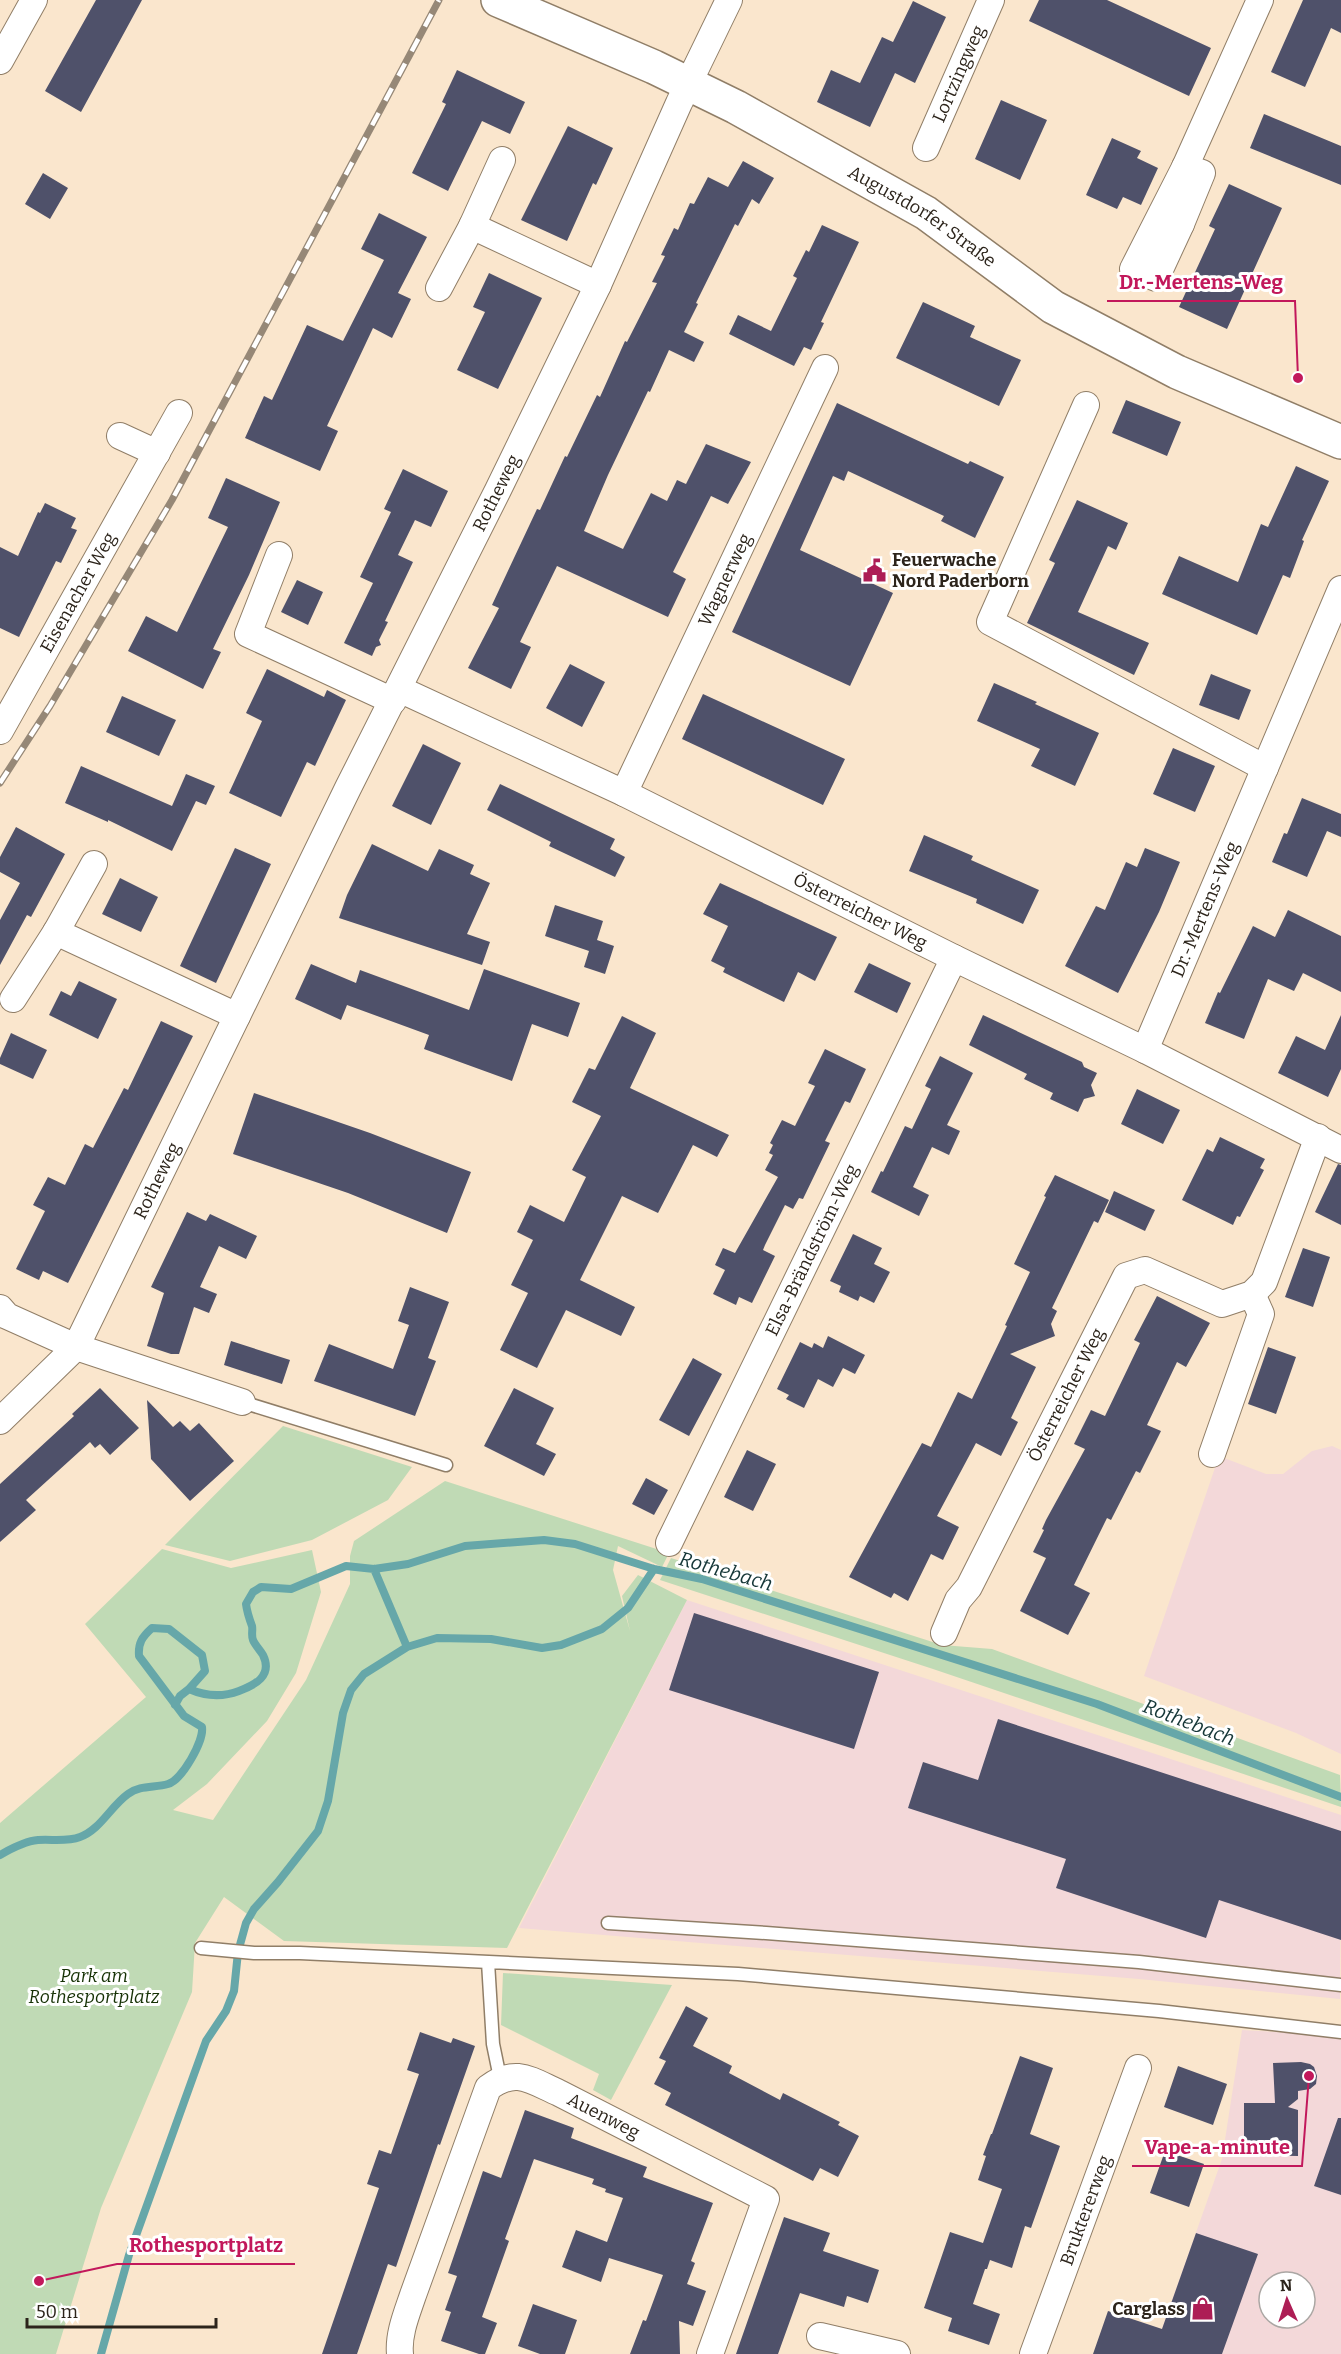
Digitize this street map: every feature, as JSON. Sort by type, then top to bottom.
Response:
[{"type":"street","points":[[0,61],[34,0]]},
{"type":"street","name":"Augustdorfer Straße","points":[[498,0],[690,84],[736,107],[926,213],[1053,307],[1177,372],[1341,442]]},
{"type":"street","name":"Rotheweg","points":[[0,1420],[76,1347],[348,788],[598,285],[679,103],[729,0]]},
{"type":"street","name":"Lortzingweg","points":[[926,148],[991,0]]},
{"type":"street","points":[[1172,219],[1185,167],[1260,0]]},
{"type":"street","points":[[439,288],[472,226],[502,160]]},
{"type":"street","points":[[472,226],[598,285]]},
{"type":"street","name":"Wagnerweg","points":[[624,793],[825,368]]},
{"type":"street","points":[[1086,405],[990,622],[1265,768]]},
{"type":"street","name":"Eisenacher Weg","points":[[0,731],[179,413]]},
{"type":"street","points":[[120,436],[157,453]]},
{"type":"street","points":[[279,555],[248,634],[396,695]]},
{"type":"street","name":"Dr.-Mertens-Weg","points":[[1145,1050],[1341,589]]},
{"type":"street","name":"Österreicher Weg","points":[[396,695],[624,793],[954,958],[1145,1050],[1341,1150]]},
{"type":"street","points":[[13,999],[56,932],[94,864]]},
{"type":"street","points":[[56,932],[237,1016]]},
{"type":"street","name":"Elsa-Brändström-Weg","points":[[669,1542],[954,958]]},
{"type":"street","points":[[1212,1454],[1261,1314],[1252,1294],[1264,1282],[1318,1137]]},
{"type":"street","name":"Österreicher Weg","points":[[944,1633],[958,1600],[969,1587],[1126,1276],[1145,1270],[1222,1304],[1252,1294]]},
{"type":"street","points":[[0,1308],[7,1316],[76,1347],[242,1402]]},
{"type":"street","name":"Bruktererweg","points":[[1033,2354],[1138,2068]]},
{"type":"street","name":"Auenweg","points":[[500,2079],[509,2076],[524,2077],[766,2199],[710,2354]]},
{"type":"street","points":[[400,2354],[399,2347],[413,2295],[488,2088],[500,2079]]},
{"type":"street","points":[[820,2336],[897,2354]]},
{"type":"lane","points":[[242,1402],[446,1465]]},
{"type":"lane","points":[[608,1923],[1139,1962],[1341,1985]]},
{"type":"lane","points":[[201,1948],[254,1953],[300,1953],[738,1974],[1159,2011],[1341,2032]]},
{"type":"lane","points":[[488,1962],[493,2044],[500,2079]]},
{"type":"shaded area","points":[[1332,1446],[1341,1450],[1341,1754],[1296,1733],[1144,1676],[1219,1456],[1266,1474],[1283,1474],[1312,1451]]},
{"type":"shaded area","points":[[687,1600],[1341,1815],[1340,1999],[1139,1979],[519,1928]]},
{"type":"shaded area","points":[[1242,2030],[1341,2036],[1341,2354],[1153,2354],[1222,2159]]},
{"type":"green space","points":[[283,1426],[412,1467],[388,1500],[312,1540],[230,1561],[165,1545]]},
{"type":"green space","name":"Park am Rothesportplatz","points":[[445,1481],[669,1553],[662,1567],[618,1546],[613,1570],[630,1631],[622,1596],[638,1575],[687,1600],[507,1948],[284,1941],[224,1897],[195,1943],[192,1992],[101,2208],[56,2354],[0,2354],[0,1823],[146,1697],[85,1624],[162,1549],[231,1568],[312,1550],[321,1592],[296,1673],[267,1721],[207,1784],[173,1810],[213,1820],[306,1680],[350,1584],[350,1556],[354,1541]]},
{"type":"green space","points":[[671,1558],[942,1645],[992,1649],[1340,1775],[1341,1807],[933,1669],[660,1580]]},
{"type":"green space","points":[[503,1973],[672,1985],[611,2100],[593,2090],[599,2074],[501,2025]]},
{"type":"building","points":[[96,0],[142,0],[81,112],[45,91]]},
{"type":"building","points":[[1039,0],[1107,0],[1211,48],[1189,96],[1029,21]]},
{"type":"building","points":[[1303,0],[1341,0],[1341,33],[1331,28],[1305,87],[1271,72]]},
{"type":"building","points":[[913,1],[946,17],[915,83],[895,73],[870,127],[817,102],[831,70],[860,83],[882,37],[893,42]]},
{"type":"building","points":[[457,70],[525,102],[510,134],[482,121],[448,191],[412,173],[446,104],[442,102]]},
{"type":"building","points":[[1001,100],[1047,120],[1020,180],[975,159]]},
{"type":"building","points":[[1264,114],[1341,146],[1341,185],[1250,148]]},
{"type":"building","points":[[568,126],[613,148],[596,185],[593,183],[567,241],[521,220]]},
{"type":"building","points":[[1112,138],[1141,151],[1137,158],[1158,168],[1141,205],[1123,197],[1117,209],[1086,195]]},
{"type":"building","points":[[743,161],[774,178],[759,204],[752,199],[738,226],[735,224],[696,303],[698,304],[684,332],[704,342],[694,362],[669,350],[608,475],[584,531],[623,549],[651,493],[667,501],[677,480],[686,484],[706,444],[751,462],[728,504],[711,496],[673,572],[686,579],[668,617],[557,566],[520,642],[531,647],[511,689],[468,668],[499,608],[492,605],[537,509],[540,510],[597,395],[600,397],[625,341],[627,342],[657,283],[652,282],[665,256],[661,255],[674,228],[678,230],[690,203],[694,204],[708,177],[728,187]]},
{"type":"building","points":[[43,173],[68,188],[50,219],[25,204]]},
{"type":"building","points":[[1229,184],[1282,208],[1227,329],[1179,307],[1215,229],[1209,226]]},
{"type":"building","points":[[379,213],[427,237],[398,293],[411,299],[392,338],[373,328],[327,426],[338,431],[320,471],[245,438],[264,396],[272,400],[307,325],[343,341],[384,260],[361,249]]},
{"type":"building","points":[[822,225],[859,242],[821,322],[824,323],[811,350],[804,347],[794,366],[729,334],[738,315],[771,331],[797,278],[793,276],[806,250],[809,252]]},
{"type":"building","points":[[489,273],[542,298],[498,389],[457,370],[485,312],[473,307]]},
{"type":"building","points":[[923,302],[975,326],[970,337],[1021,360],[999,406],[896,358]]},
{"type":"building","points":[[1126,400],[1181,422],[1167,456],[1112,433]]},
{"type":"building","points":[[837,403],[968,464],[970,461],[1004,477],[975,538],[941,521],[944,516],[848,471],[844,481],[833,476],[800,550],[893,593],[850,686],[732,632]]},
{"type":"building","points":[[1296,466],[1329,481],[1302,540],[1304,541],[1290,578],[1283,575],[1257,635],[1162,594],[1179,556],[1238,582],[1261,524],[1268,527]]},
{"type":"building","points":[[403,469],[448,491],[431,527],[415,520],[398,555],[413,562],[385,621],[388,622],[379,640],[381,645],[376,647],[372,656],[344,643],[373,583],[360,577],[391,512],[384,509]]},
{"type":"building","points":[[226,478],[280,502],[249,575],[213,649],[221,652],[203,689],[128,651],[146,616],[177,632],[228,527],[208,518]]},
{"type":"building","points":[[1077,500],[1128,523],[1116,550],[1108,546],[1078,612],[1149,643],[1134,675],[1027,623],[1055,563],[1049,560]]},
{"type":"building","points":[[45,503],[76,518],[71,528],[77,530],[61,563],[56,561],[19,637],[0,628],[0,547],[18,556],[38,512],[40,513]]},
{"type":"building","points":[[297,580],[323,592],[308,625],[281,612]]},
{"type":"building","points":[[570,664],[605,682],[582,727],[546,708]]},
{"type":"building","points":[[267,669],[324,697],[327,690],[346,700],[315,766],[307,762],[281,817],[229,793],[262,721],[246,713]]},
{"type":"building","points":[[1211,674],[1251,690],[1239,720],[1199,705]]},
{"type":"building","points":[[994,683],[1099,733],[1075,786],[1031,766],[1040,749],[977,721]]},
{"type":"building","points":[[703,694],[845,759],[823,805],[682,739]]},
{"type":"building","points":[[122,696],[176,720],[159,756],[106,732]]},
{"type":"building","points":[[423,744],[461,763],[431,825],[392,806]]},
{"type":"building","points":[[1173,748],[1215,766],[1195,812],[1153,794]]},
{"type":"building","points":[[81,766],[172,806],[186,774],[215,786],[206,805],[196,801],[172,851],[108,820],[108,822],[65,803]]},
{"type":"building","points":[[500,784],[615,839],[610,849],[625,857],[615,877],[549,846],[551,842],[487,810]]},
{"type":"building","points":[[1302,798],[1341,814],[1341,837],[1327,831],[1307,877],[1272,862]]},
{"type":"building","points":[[16,827],[65,854],[31,917],[27,915],[0,965],[0,920],[20,883],[0,872],[0,857]]},
{"type":"building","points":[[924,835],[973,856],[971,860],[1039,890],[1023,924],[976,903],[977,899],[909,871]]},
{"type":"building","points":[[372,844],[428,871],[439,849],[474,865],[470,874],[490,883],[467,934],[490,942],[482,965],[339,918],[347,895]]},
{"type":"building","points":[[235,848],[271,864],[216,983],[180,966]]},
{"type":"building","points":[[1145,848],[1180,862],[1159,912],[1118,993],[1065,966],[1096,906],[1105,910],[1126,862],[1137,867]]},
{"type":"building","points":[[120,878],[158,897],[141,932],[102,914]]},
{"type":"building","points":[[720,883],[837,937],[815,981],[798,972],[784,1002],[723,972],[725,968],[711,961],[728,926],[703,914]]},
{"type":"building","points":[[555,905],[603,921],[597,940],[614,946],[605,974],[584,967],[589,951],[545,936]]},
{"type":"building","points":[[1288,910],[1341,936],[1341,992],[1303,973],[1294,991],[1268,979],[1244,1039],[1205,1023],[1218,992],[1220,993],[1253,926],[1275,937]]},
{"type":"building","points":[[869,963],[911,983],[897,1013],[854,992]]},
{"type":"building","points":[[311,964],[356,983],[360,970],[469,1010],[484,969],[580,1003],[568,1037],[532,1024],[512,1081],[424,1049],[429,1035],[347,1005],[341,1020],[295,999]]},
{"type":"building","points":[[79,981],[117,999],[98,1039],[49,1015],[61,991],[71,996]]},
{"type":"building","points":[[983,1015],[1082,1062],[1084,1067],[1097,1073],[1091,1085],[1095,1096],[1084,1099],[1078,1112],[1050,1099],[1053,1093],[1024,1079],[1027,1074],[969,1045]]},
{"type":"building","points":[[1341,1015],[1341,1069],[1328,1097],[1278,1073],[1296,1036],[1325,1050]]},
{"type":"building","points":[[622,1016],[656,1033],[630,1088],[729,1135],[717,1157],[693,1145],[658,1213],[622,1196],[580,1280],[635,1307],[621,1336],[566,1310],[537,1368],[500,1350],[528,1293],[511,1285],[533,1240],[517,1232],[530,1205],[564,1222],[586,1177],[572,1170],[601,1116],[572,1102],[589,1068],[595,1070]]},
{"type":"building","points":[[161,1021],[193,1036],[68,1283],[43,1271],[39,1280],[16,1269],[45,1211],[33,1205],[48,1177],[65,1185],[85,1144],[93,1148],[124,1088],[128,1090]]},
{"type":"building","points":[[11,1033],[47,1050],[33,1079],[0,1064],[0,1058]]},
{"type":"building","points":[[825,1049],[866,1069],[850,1103],[845,1101],[825,1141],[830,1143],[803,1199],[799,1198],[793,1209],[785,1205],[765,1245],[763,1250],[775,1256],[752,1303],[739,1297],[736,1305],[713,1294],[725,1270],[715,1265],[723,1248],[735,1253],[778,1177],[765,1170],[773,1155],[769,1153],[773,1145],[770,1143],[782,1120],[795,1126],[815,1086],[808,1083]]},
{"type":"building","points":[[940,1056],[973,1073],[947,1125],[960,1131],[949,1155],[932,1147],[913,1187],[929,1195],[919,1216],[871,1192],[905,1126],[912,1129],[931,1089],[925,1086]]},
{"type":"building","points":[[1137,1089],[1180,1110],[1163,1144],[1121,1124]]},
{"type":"building","points":[[254,1093],[370,1133],[471,1172],[447,1233],[348,1193],[233,1154]]},
{"type":"building","points":[[1220,1137],[1265,1159],[1260,1168],[1264,1170],[1240,1217],[1237,1216],[1233,1225],[1182,1200],[1207,1149],[1213,1152]]},
{"type":"building","points":[[1338,1164],[1341,1165],[1341,1225],[1315,1212]]},
{"type":"building","points":[[1055,1175],[1109,1200],[1098,1223],[1094,1221],[1052,1308],[1057,1311],[1051,1324],[1055,1336],[1010,1354],[1036,1367],[1011,1418],[1018,1422],[1001,1456],[976,1443],[937,1516],[959,1527],[943,1560],[931,1554],[908,1601],[894,1593],[891,1598],[849,1577],[922,1443],[931,1447],[958,1392],[972,1399],[1030,1272],[1014,1264]]},
{"type":"building","points":[[1114,1191],[1155,1210],[1145,1231],[1105,1212]]},
{"type":"building","points":[[187,1212],[206,1221],[210,1214],[257,1236],[246,1259],[219,1246],[200,1287],[217,1294],[209,1313],[194,1307],[179,1354],[171,1354],[147,1346],[164,1293],[151,1287]]},
{"type":"building","points":[[853,1234],[882,1248],[874,1264],[890,1272],[874,1303],[860,1296],[858,1301],[839,1292],[841,1286],[830,1281]]},
{"type":"building","points":[[1303,1248],[1330,1257],[1313,1307],[1285,1297]]},
{"type":"building","points":[[410,1287],[449,1302],[428,1358],[436,1361],[415,1416],[314,1381],[329,1344],[393,1369],[409,1325],[398,1321]]},
{"type":"building","points":[[1157,1296],[1210,1323],[1186,1367],[1177,1362],[1147,1425],[1161,1431],[1140,1473],[1136,1471],[1111,1520],[1107,1518],[1074,1585],[1090,1593],[1068,1635],[1020,1611],[1046,1558],[1033,1552],[1044,1530],[1042,1529],[1046,1520],[1085,1449],[1074,1444],[1091,1410],[1105,1416],[1140,1343],[1134,1340]]},
{"type":"building","points":[[828,1336],[865,1355],[855,1374],[843,1368],[833,1387],[818,1379],[804,1408],[786,1399],[789,1395],[777,1389],[800,1342],[812,1348],[814,1343],[823,1348]]},
{"type":"building","points":[[231,1341],[290,1360],[282,1384],[224,1365]]},
{"type":"building","points":[[1268,1347],[1296,1357],[1276,1414],[1248,1404]]},
{"type":"building","points":[[693,1358],[722,1374],[689,1436],[659,1420]]},
{"type":"building","points":[[100,1388],[139,1428],[110,1455],[100,1444],[95,1448],[90,1442],[26,1500],[36,1510],[0,1542],[0,1484],[74,1416],[72,1414]]},
{"type":"building","points":[[514,1388],[554,1408],[536,1444],[556,1454],[544,1476],[484,1446]]},
{"type":"building","points":[[147,1400],[173,1427],[180,1421],[190,1431],[199,1423],[234,1461],[190,1501],[151,1459]]},
{"type":"building","points":[[747,1450],[776,1464],[753,1511],[724,1497]]},
{"type":"building","points":[[646,1478],[668,1490],[654,1515],[632,1504]]},
{"type":"building","points":[[694,1613],[879,1672],[854,1749],[669,1690]]},
{"type":"building","points":[[998,1719],[1341,1831],[1341,1940],[1219,1900],[1206,1938],[1056,1888],[1066,1859],[908,1808],[923,1762],[978,1780]]},
{"type":"building","points":[[686,2006],[708,2018],[693,2046],[732,2066],[729,2073],[780,2100],[783,2093],[840,2122],[838,2125],[859,2136],[838,2177],[820,2168],[813,2181],[665,2105],[671,2093],[654,2084],[666,2061],[659,2058]]},
{"type":"building","points":[[420,2032],[451,2043],[453,2038],[475,2046],[440,2145],[438,2144],[396,2267],[388,2264],[357,2354],[322,2354],[379,2188],[367,2184],[379,2150],[391,2154],[419,2074],[407,2070]]},
{"type":"building","points":[[1020,2056],[1053,2068],[1030,2134],[1060,2146],[1031,2228],[1025,2226],[1012,2268],[990,2260],[985,2269],[973,2304],[1000,2314],[989,2345],[948,2331],[952,2318],[924,2308],[950,2232],[983,2243],[1002,2189],[978,2180],[986,2156],[983,2155]]},
{"type":"building","points":[[1301,2062],[1314,2067],[1317,2076],[1316,2084],[1310,2089],[1298,2091],[1298,2099],[1288,2107],[1298,2110],[1298,2156],[1244,2155],[1244,2103],[1275,2103],[1273,2063]]},
{"type":"building","points":[[1178,2066],[1227,2084],[1213,2125],[1164,2107]]},
{"type":"building","points":[[525,2110],[574,2128],[571,2138],[647,2167],[643,2177],[713,2203],[691,2261],[695,2263],[687,2284],[706,2291],[693,2326],[679,2321],[680,2354],[630,2354],[643,2320],[646,2321],[663,2275],[609,2258],[601,2282],[562,2267],[576,2230],[607,2242],[623,2198],[605,2192],[606,2189],[592,2184],[594,2179],[534,2159],[505,2239],[509,2241],[482,2317],[497,2323],[485,2354],[441,2341],[451,2312],[445,2310],[457,2276],[448,2273],[483,2171],[501,2178]]},
{"type":"building","points":[[1338,2118],[1341,2118],[1341,2195],[1314,2186]]},
{"type":"building","points":[[1165,2151],[1204,2164],[1189,2207],[1150,2193]]},
{"type":"building","points":[[784,2217],[830,2233],[823,2251],[879,2270],[868,2303],[847,2296],[844,2307],[800,2293],[778,2354],[736,2354]]},
{"type":"building","name":"Carglass","points":[[1196,2233],[1258,2254],[1222,2354],[1093,2354],[1108,2311],[1162,2329]]},
{"type":"building","points":[[533,2304],[577,2320],[565,2354],[540,2354],[518,2346]]},
{"type":"waterway","name":"Rothebach","points":[[0,1855],[33,1841],[75,1839],[87,1834],[128,1794],[143,1788],[168,1784],[174,1781],[185,1768],[200,1741],[202,1727],[184,1716],[139,1656],[141,1640],[152,1628],[169,1629],[202,1655],[205,1671],[189,1689],[214,1695],[233,1693],[256,1683],[266,1669],[263,1655],[252,1638],[252,1626],[246,1604],[253,1592],[261,1587],[291,1589],[346,1566],[374,1569],[408,1564],[465,1546],[544,1540],[575,1544],[654,1569],[702,1579],[1097,1704],[1341,1797]]},
{"type":"waterway","points":[[374,1569],[407,1647]]},
{"type":"waterway","points":[[101,2354],[129,2255],[206,2041],[226,2011],[234,1991],[238,1952],[246,1923],[254,1909],[318,1831],[328,1801],[343,1713],[351,1690],[364,1674],[407,1647],[437,1638],[491,1639],[542,1648],[561,1645],[602,1629],[628,1608],[654,1569]]},
{"type":"waterway","name":"Rothebach","points":[[175,1705],[180,1696],[189,1689]]},
{"type":"railway","points":[[0,783],[50,706],[172,500],[439,0]]},
{"type":"place","name":"Dr.-Mertens-Weg","points":[[1298,378]]},
{"type":"place","name":"Feuerwache Nord Paderborn","points":[[874,570]]},
{"type":"place","name":"Vape-a-minute","points":[[1309,2076]]},
{"type":"place","name":"Rothesportplatz","points":[[39,2281]]},
{"type":"place","name":"Carglass","points":[[1203,2309]]}]
